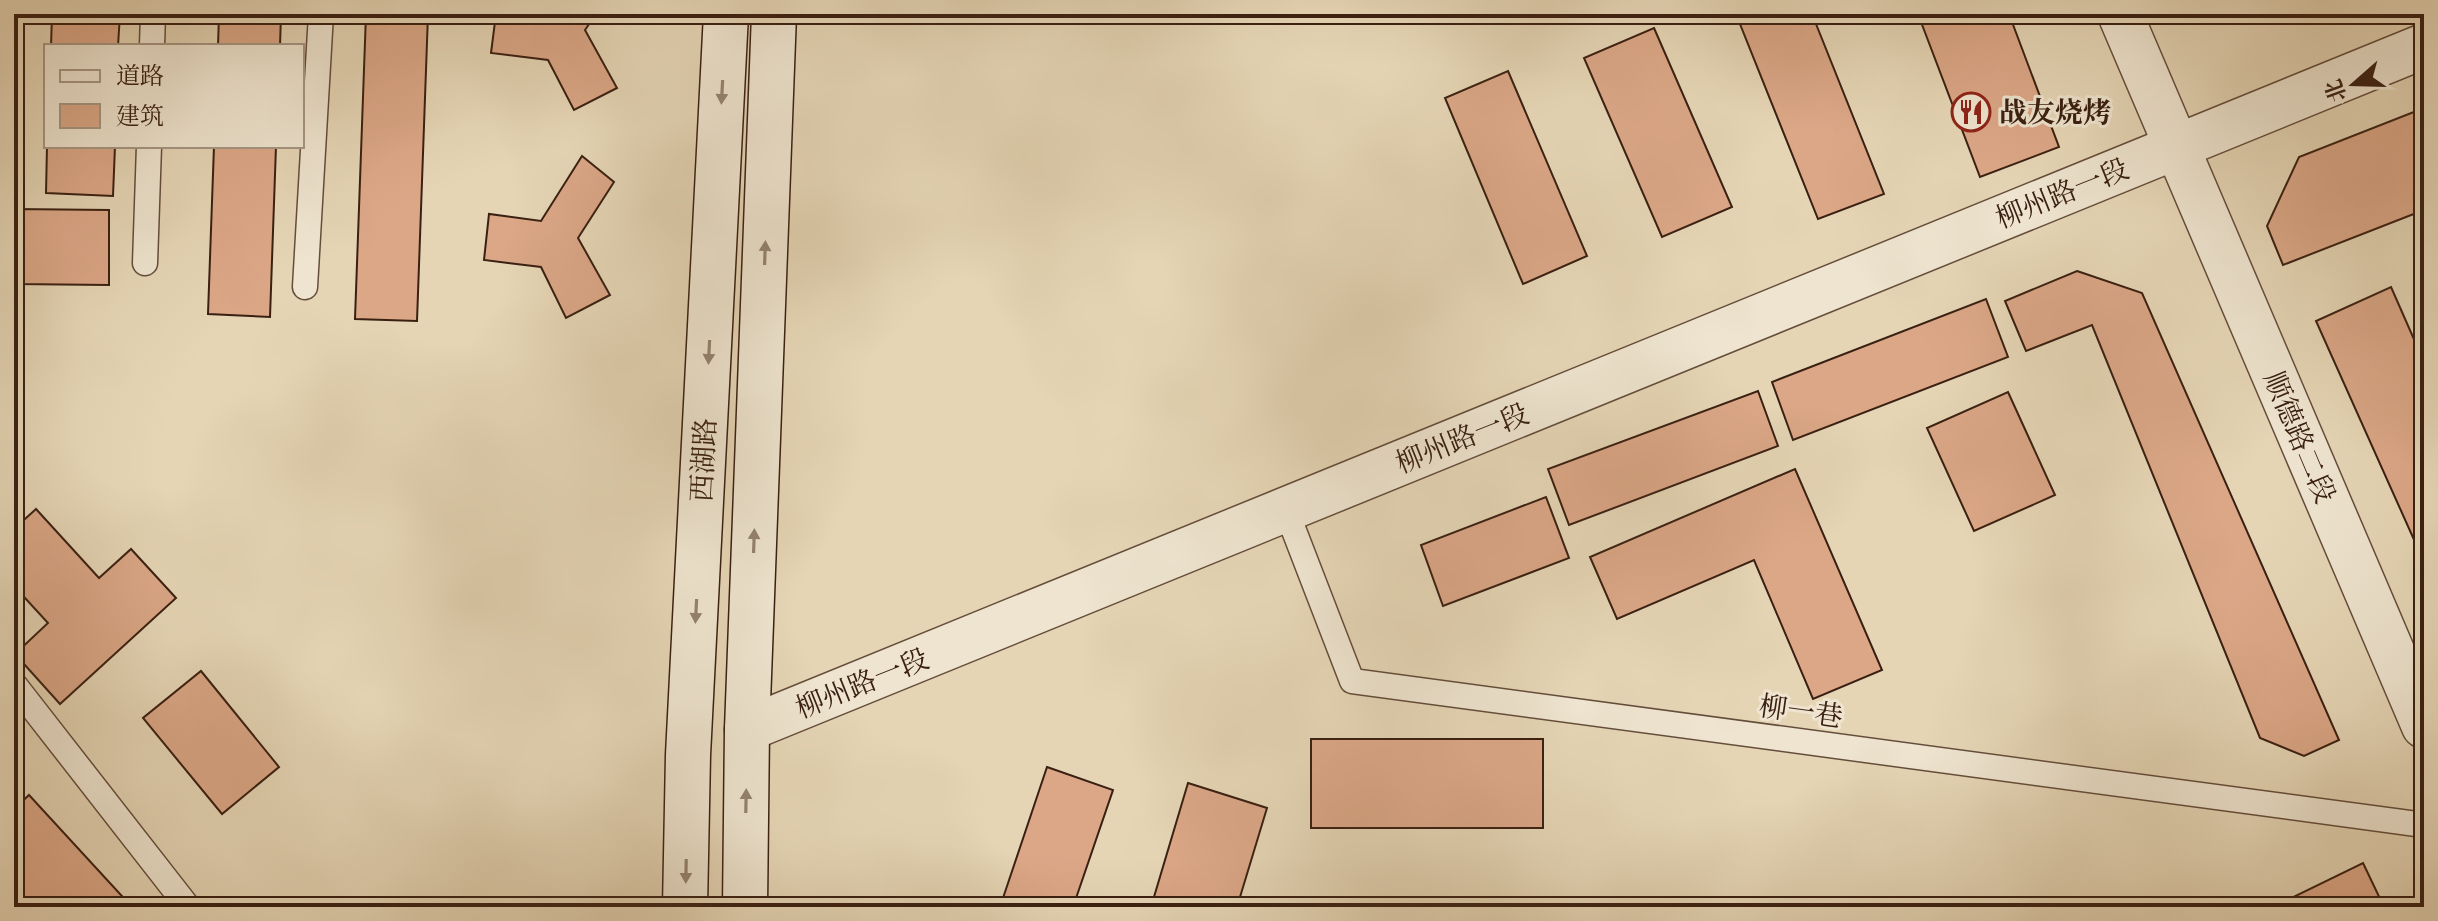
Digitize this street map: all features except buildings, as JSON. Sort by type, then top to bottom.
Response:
[{"type":"street","name":"西湖路","points":[[685,907],[688,755],[726,14]]},
{"type":"street","name":"西湖路","points":[[745,907],[747,729],[774,14]]},
{"type":"street","name":"顺德路二段","points":[[2120,14],[2424,726]]},
{"type":"street","name":"柳州路一段","points":[[747,729],[2424,46]]},
{"type":"lane","points":[[152,44],[153,14]]},
{"type":"lane","points":[[305,287],[321,14]]},
{"type":"lane","points":[[145,263],[149,148]]},
{"type":"lane","name":"柳一巷","points":[[1286,510],[1352,681],[2424,825]]},
{"type":"lane","points":[[14,684],[188,907]]},
{"type":"place","name":"战友烧烤","points":[[1971,112]]}]
